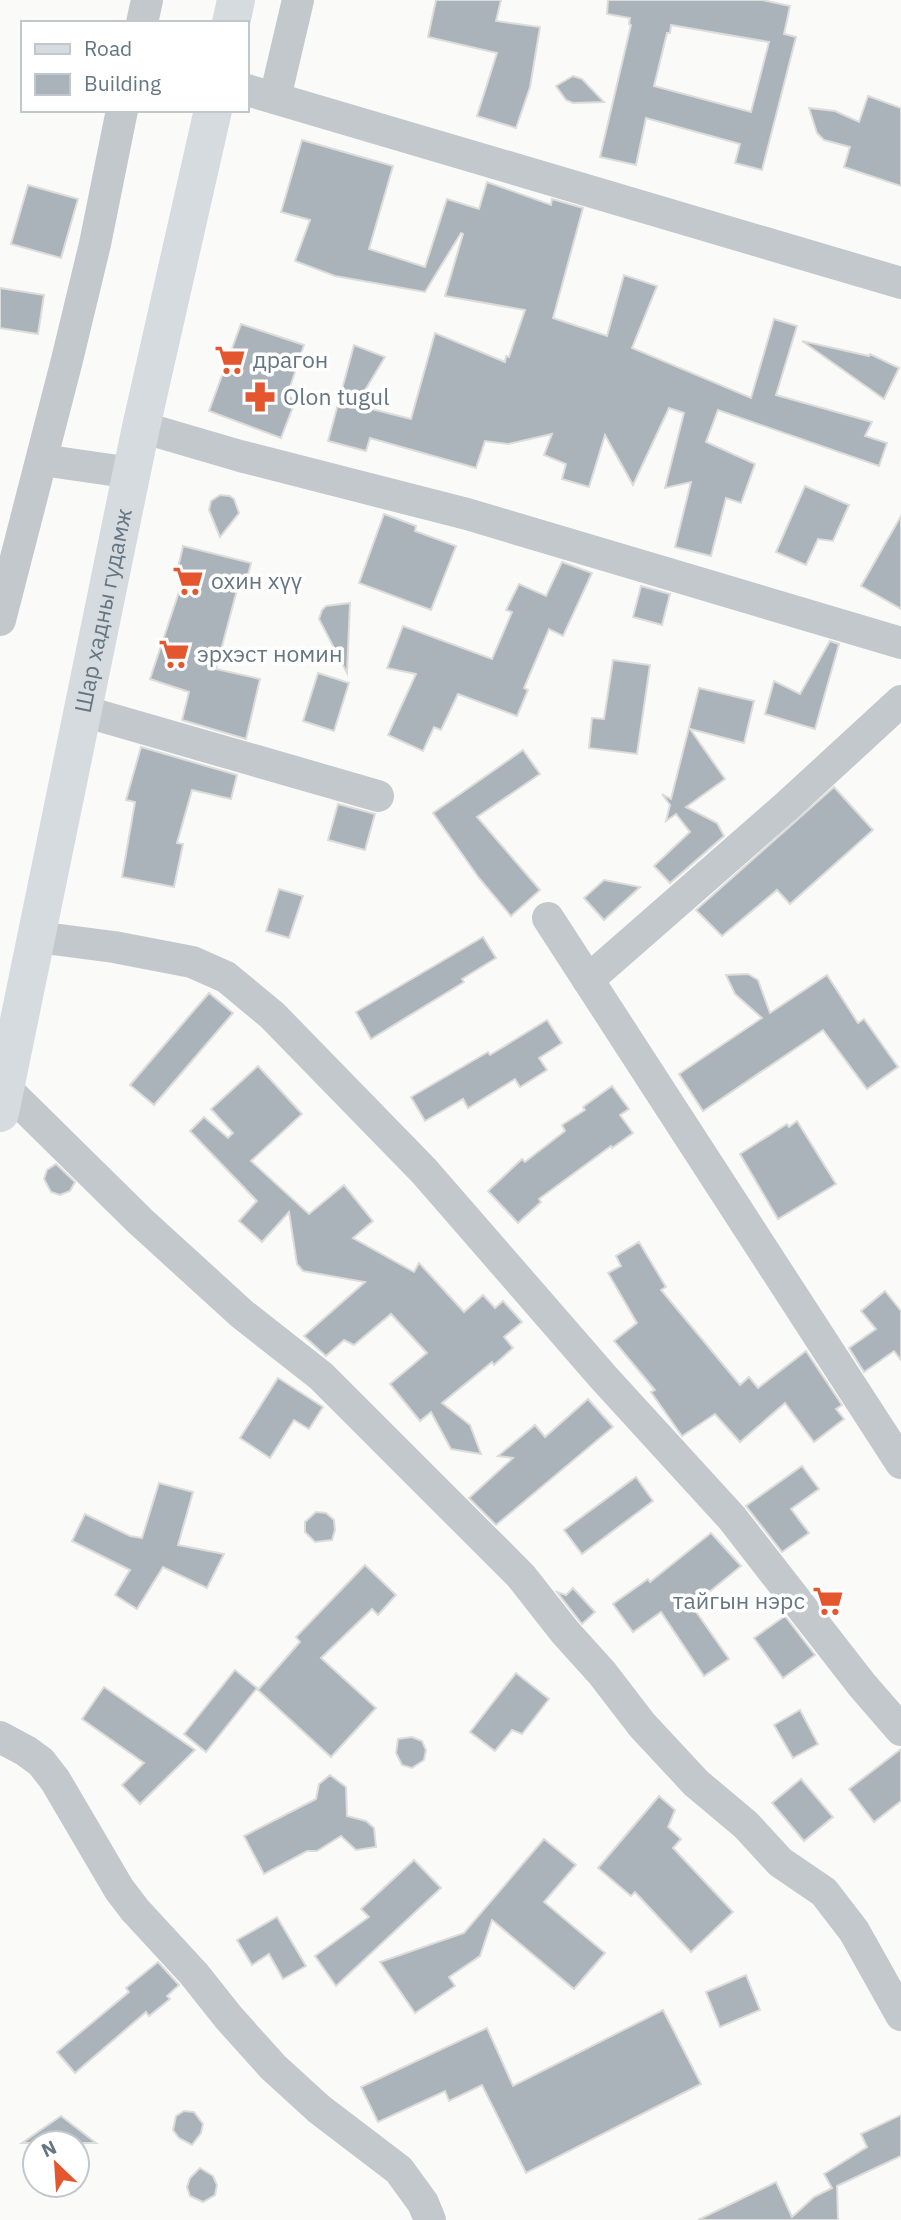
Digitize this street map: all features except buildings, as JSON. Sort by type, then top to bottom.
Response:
[{"type":"main road","points":[[231,21],[236,0]]},
{"type":"main road","name":"Шар хадны гудамж","points":[[3,1100],[141,427],[213,112]]},
{"type":"street","points":[[142,21],[147,0]]},
{"type":"street","points":[[298,0],[261,94],[901,283]]},
{"type":"street","points":[[0,620],[95,243],[122,112]]},
{"type":"street","points":[[141,427],[240,456],[467,514],[901,643]]},
{"type":"street","points":[[42,460],[132,473]]},
{"type":"street","points":[[588,980],[788,805],[901,701]]},
{"type":"street","points":[[83,711],[378,796]]},
{"type":"street","points":[[548,918],[901,1463]]},
{"type":"street","points":[[37,937],[114,947],[192,962],[226,977],[272,1015],[424,1171],[604,1378],[732,1518],[898,1721]]},
{"type":"street","points":[[3,1100],[242,1314],[321,1376],[521,1576],[642,1725],[696,1783],[746,1825],[780,1862],[824,1892],[854,1931],[901,2015]]},
{"type":"street","points":[[0,1737],[41,1762],[55,1780],[119,1889],[229,2018],[273,2067],[319,2109],[399,2170],[423,2203],[430,2220]]},
{"type":"place","name":"драгон","points":[[230,360]]},
{"type":"place","name":"Olon tugul","points":[[260,397]]},
{"type":"place","name":"охин хүү","points":[[188,581]]},
{"type":"place","name":"эрхэст номин","points":[[174,654]]},
{"type":"place","name":"тайгын нэрс","points":[[828,1601]]}]
